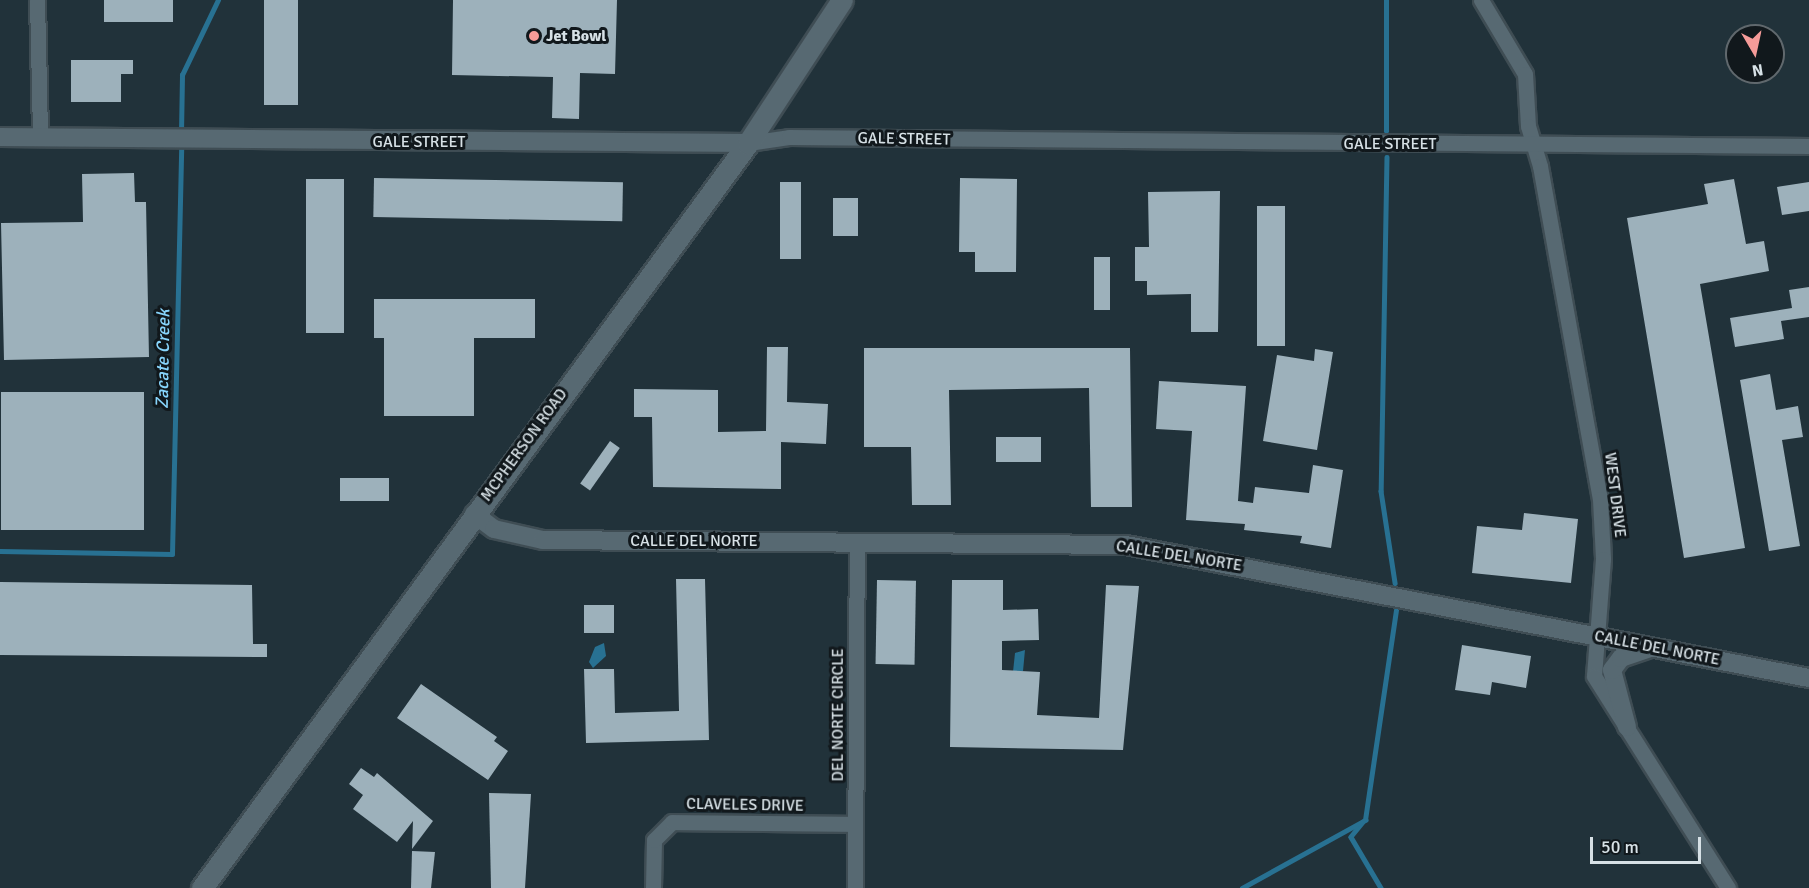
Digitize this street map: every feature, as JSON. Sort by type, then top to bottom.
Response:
[{"type":"main road","name":"MCPHERSON ROAD","points":[[202,888],[748,143],[842,0]]},
{"type":"street","points":[[37,0],[40,137]]},
{"type":"street","name":"WEST DRIVE","points":[[1481,0],[1522,65],[1531,145],[1540,166],[1600,499],[1603,559],[1593,636],[1594,676],[1728,888]]},
{"type":"street","name":"GALE STREET","points":[[0,137],[748,143],[789,138],[1809,146]]},
{"type":"street","name":"CALLE DEL NORTE","points":[[474,514],[494,529],[543,540],[1126,545],[1593,636],[1657,646],[1809,678]]},
{"type":"street","name":"DEL NORTE CIRCLE","points":[[855,888],[857,542]]},
{"type":"street","points":[[1627,727],[1612,670],[1621,658],[1657,646]]},
{"type":"street","name":"CLAVELES DRIVE","points":[[653,888],[654,840],[672,822],[855,824]]},
{"type":"water","points":[[604,643],[606,656],[593,668],[589,662],[595,647]]},
{"type":"water","points":[[1025,650],[1023,671],[1013,672],[1015,653]]},
{"type":"building","points":[[104,0],[173,0],[173,22],[104,22]]},
{"type":"building","points":[[264,0],[298,0],[298,105],[264,105]]},
{"type":"building","name":"Jet Bowl","points":[[453,0],[617,0],[615,74],[580,73],[579,119],[552,118],[553,77],[452,75]]},
{"type":"building","points":[[71,60],[133,60],[133,74],[121,74],[121,102],[71,102]]},
{"type":"building","points":[[134,173],[135,202],[146,202],[149,357],[4,360],[1,223],[83,222],[82,174]]},
{"type":"building","points":[[374,178],[623,182],[622,221],[373,217]]},
{"type":"building","points":[[960,178],[1017,179],[1016,272],[975,272],[975,252],[959,252]]},
{"type":"building","points":[[306,179],[344,179],[344,333],[306,333]]},
{"type":"building","points":[[1734,179],[1746,244],[1764,241],[1769,271],[1700,284],[1745,548],[1684,558],[1627,218],[1708,204],[1704,184]]},
{"type":"building","points":[[780,182],[801,182],[801,259],[780,259]]},
{"type":"building","points":[[1809,182],[1809,211],[1782,215],[1777,187]]},
{"type":"building","points":[[1220,191],[1218,332],[1191,332],[1191,294],[1147,295],[1147,281],[1135,281],[1135,247],[1149,247],[1148,192]]},
{"type":"building","points":[[833,198],[858,198],[858,236],[833,236]]},
{"type":"building","points":[[1257,206],[1285,206],[1285,346],[1257,346]]},
{"type":"building","points":[[1094,257],[1110,257],[1110,310],[1094,310]]},
{"type":"building","points":[[1809,287],[1809,317],[1781,321],[1784,339],[1735,347],[1730,318],[1792,308],[1789,290]]},
{"type":"building","points":[[374,299],[535,299],[535,338],[474,338],[474,416],[384,416],[384,338],[374,338]]},
{"type":"building","points":[[767,347],[788,347],[787,402],[828,404],[826,444],[781,442],[781,489],[653,487],[652,417],[634,417],[634,389],[718,390],[718,432],[766,431]]},
{"type":"building","points":[[864,348],[1130,348],[1132,507],[1091,507],[1089,388],[949,390],[951,505],[912,505],[911,447],[864,447]]},
{"type":"building","points":[[1315,349],[1333,352],[1317,450],[1263,441],[1277,355],[1314,361]]},
{"type":"building","points":[[1770,374],[1776,410],[1798,406],[1803,437],[1782,440],[1800,546],[1769,551],[1740,380]]},
{"type":"building","points":[[1159,381],[1246,386],[1238,501],[1253,503],[1255,487],[1309,493],[1313,465],[1343,470],[1331,548],[1300,543],[1302,536],[1244,530],[1245,524],[1186,520],[1192,431],[1156,429]]},
{"type":"building","points":[[1,392],[144,392],[144,530],[1,530]]},
{"type":"building","points":[[996,437],[1041,437],[1041,462],[996,462]]},
{"type":"building","points":[[610,441],[620,448],[590,490],[580,484]]},
{"type":"building","points":[[340,478],[389,478],[389,501],[340,501]]},
{"type":"building","points":[[1524,513],[1578,519],[1571,583],[1472,573],[1477,526],[1522,530]]},
{"type":"building","points":[[676,579],[705,579],[709,740],[586,743],[584,669],[614,669],[615,713],[679,711]]},
{"type":"building","points":[[877,580],[916,581],[915,665],[876,664]]},
{"type":"building","points":[[952,580],[1003,580],[1003,610],[1038,609],[1039,640],[1002,641],[1002,670],[1040,672],[1037,715],[1099,718],[1106,585],[1139,586],[1123,750],[950,747]]},
{"type":"building","points":[[0,582],[252,585],[253,644],[267,644],[267,657],[0,655]]},
{"type":"building","points":[[584,605],[614,605],[614,633],[584,633]]},
{"type":"building","points":[[1462,645],[1531,656],[1526,688],[1492,682],[1490,695],[1455,690]]},
{"type":"building","points":[[421,684],[497,737],[494,741],[508,751],[488,780],[397,718]]},
{"type":"building","points":[[361,768],[374,777],[377,773],[433,821],[412,849],[413,821],[397,842],[353,809],[363,795],[349,784]]},
{"type":"building","points":[[489,793],[531,794],[525,888],[491,888]]},
{"type":"building","points":[[412,851],[435,852],[431,888],[411,888]]},
{"type":"waterway","name":"Zacate Creek","points":[[181,133],[182,75],[218,0]]},
{"type":"waterway","points":[[1386,0],[1386,131]]},
{"type":"waterway","name":"Zacate Creek","points":[[0,551],[172,554],[181,142]]},
{"type":"waterway","points":[[1387,157],[1381,491],[1395,583]]},
{"type":"waterway","points":[[1242,888],[1365,820],[1396,610]]},
{"type":"waterway","points":[[1363,822],[1351,837],[1381,888]]},
{"type":"place","name":"Jet Bowl","points":[[534,36]]}]
